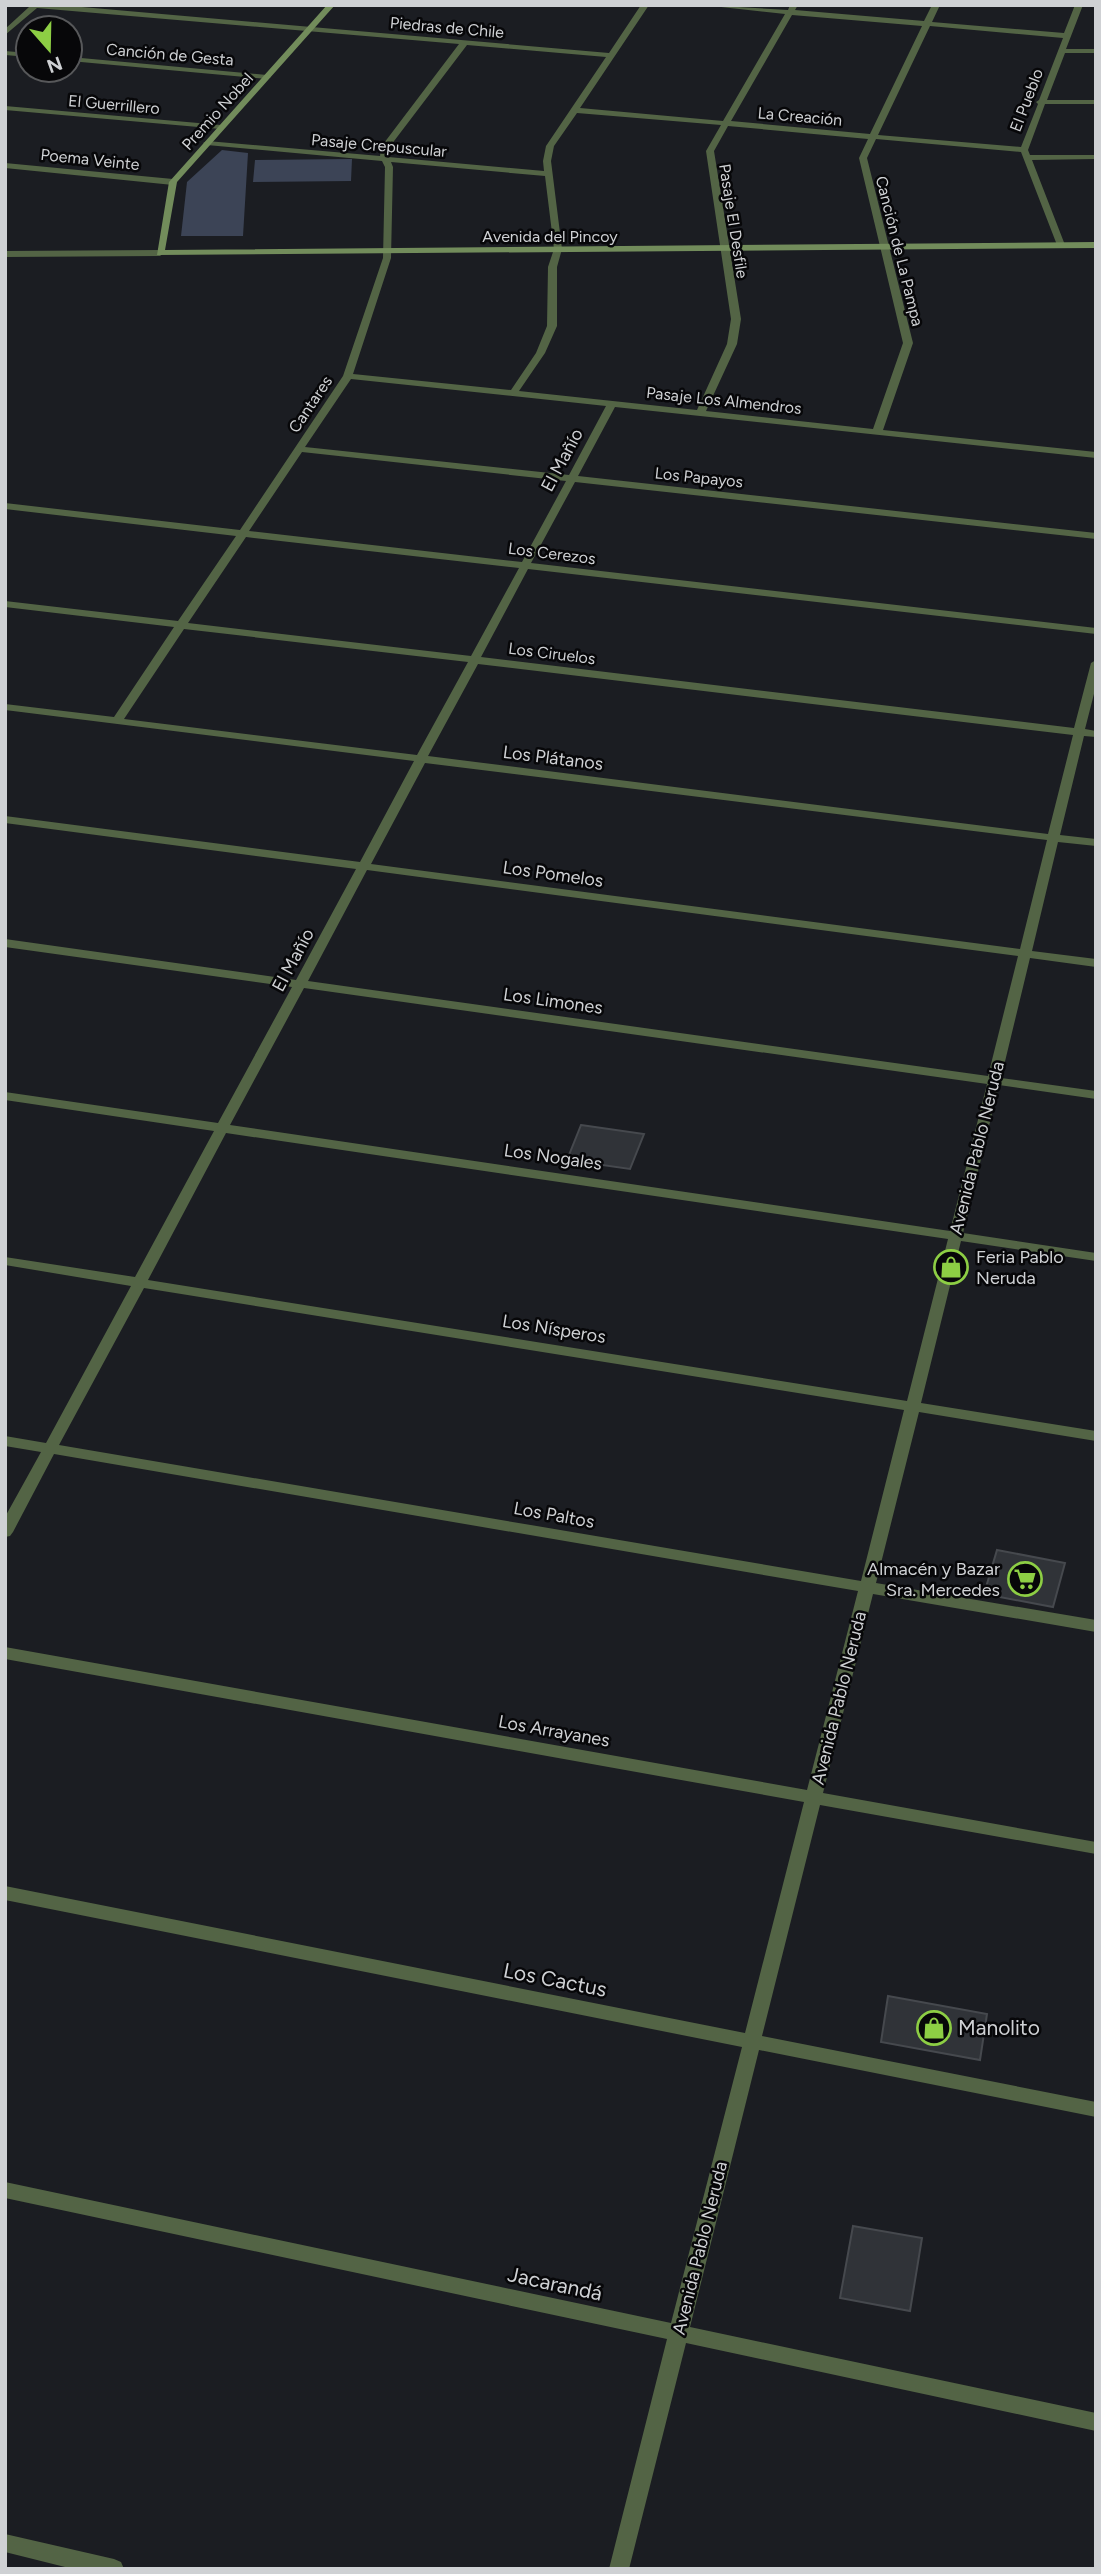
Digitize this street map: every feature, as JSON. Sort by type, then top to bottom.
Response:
[{"type":"street","name":"Piedras de Chile","points":[[30,5],[611,55]]},
{"type":"street","name":"Premio Nobel","points":[[173,182],[331,5]]},
{"type":"street","points":[[513,394],[552,328],[551,262],[558,250],[549,174],[550,146],[645,5]]},
{"type":"street","points":[[707,5],[792,9],[1067,36]]},
{"type":"street","name":"Canción de La Pampa","points":[[877,432],[908,343],[863,163],[872,136],[936,5]]},
{"type":"street","name":"El Pueblo","points":[[1061,246],[1025,154],[1041,102],[1079,5]]},
{"type":"street","points":[[5,33],[35,6]]},
{"type":"street","name":"Pasaje El Desfile","points":[[699,413],[736,332],[710,150],[792,9]]},
{"type":"street","points":[[384,159],[384,149],[464,43]]},
{"type":"street","points":[[1061,51],[1096,51]]},
{"type":"street","name":"Canción de Gesta","points":[[84,60],[267,77]]},
{"type":"street","points":[[1041,102],[1096,102]]},
{"type":"street","name":"El Guerrillero","points":[[5,108],[221,127]]},
{"type":"street","name":"La Creación","points":[[575,110],[872,136],[1025,154],[1096,158]]},
{"type":"street","name":"Pasaje Crepuscular","points":[[207,143],[549,174]]},
{"type":"street","name":"Cantares","points":[[117,721],[348,376],[387,258],[389,167],[384,159]]},
{"type":"street","name":"Poema Veinte","points":[[5,165],[173,182]]},
{"type":"street","points":[[160,253],[173,182]]},
{"type":"street","name":"Avenida del Pincoy","points":[[5,254],[1096,244]]},
{"type":"street","name":"Pasaje Los Almendros","points":[[348,376],[1096,455]]},
{"type":"street","name":"El Mañío","points":[[5,1532],[612,404]]},
{"type":"street","name":"Los Papayos","points":[[299,449],[1096,536]]},
{"type":"street","name":"Los Cerezos","points":[[5,506],[1096,631]]},
{"type":"street","name":"Los Ciruelos","points":[[5,604],[1096,734]]},
{"type":"street","name":"Avenida Pablo Neruda","points":[[620,2569],[956,1236],[1096,663]]},
{"type":"street","name":"Los Plátanos","points":[[5,707],[1096,843]]},
{"type":"street","name":"Los Pomelos","points":[[5,819],[1096,963]]},
{"type":"street","name":"Los Limones","points":[[5,943],[1096,1095]]},
{"type":"street","name":"Los Nogales","points":[[5,1096],[1096,1256]]},
{"type":"street","name":"Los Nísperos","points":[[5,1261],[1096,1436]]},
{"type":"street","name":"Los Paltos","points":[[5,1441],[1096,1626]]},
{"type":"street","name":"Los Arrayanes","points":[[5,1653],[1096,1848]]},
{"type":"street","name":"Los Cactus","points":[[5,1894],[1096,2110]]},
{"type":"street","name":"Jacarandá","points":[[5,2190],[1096,2422]]},
{"type":"street","points":[[5,2543],[114,2569]]},
{"type":"shaded area","points":[[222,150],[248,153],[243,236],[181,236],[187,182]]},
{"type":"shaded area","points":[[352,159],[351,181],[253,182],[255,160]]},
{"type":"building","points":[[581,1125],[644,1134],[630,1169],[567,1160]]},
{"type":"building","name":"Almacén y Bazar Sra. Mercedes","points":[[997,1550],[1065,1563],[1053,1607],[984,1594]]},
{"type":"building","name":"Manolito","points":[[888,1996],[987,2014],[980,2060],[881,2042]]},
{"type":"building","points":[[853,2226],[922,2238],[910,2311],[840,2298]]},
{"type":"place","name":"Feria Pablo Neruda","points":[[951,1267]]},
{"type":"place","name":"Almacén y Bazar Sra. Mercedes","points":[[1025,1579]]},
{"type":"place","name":"Manolito","points":[[934,2028]]}]
